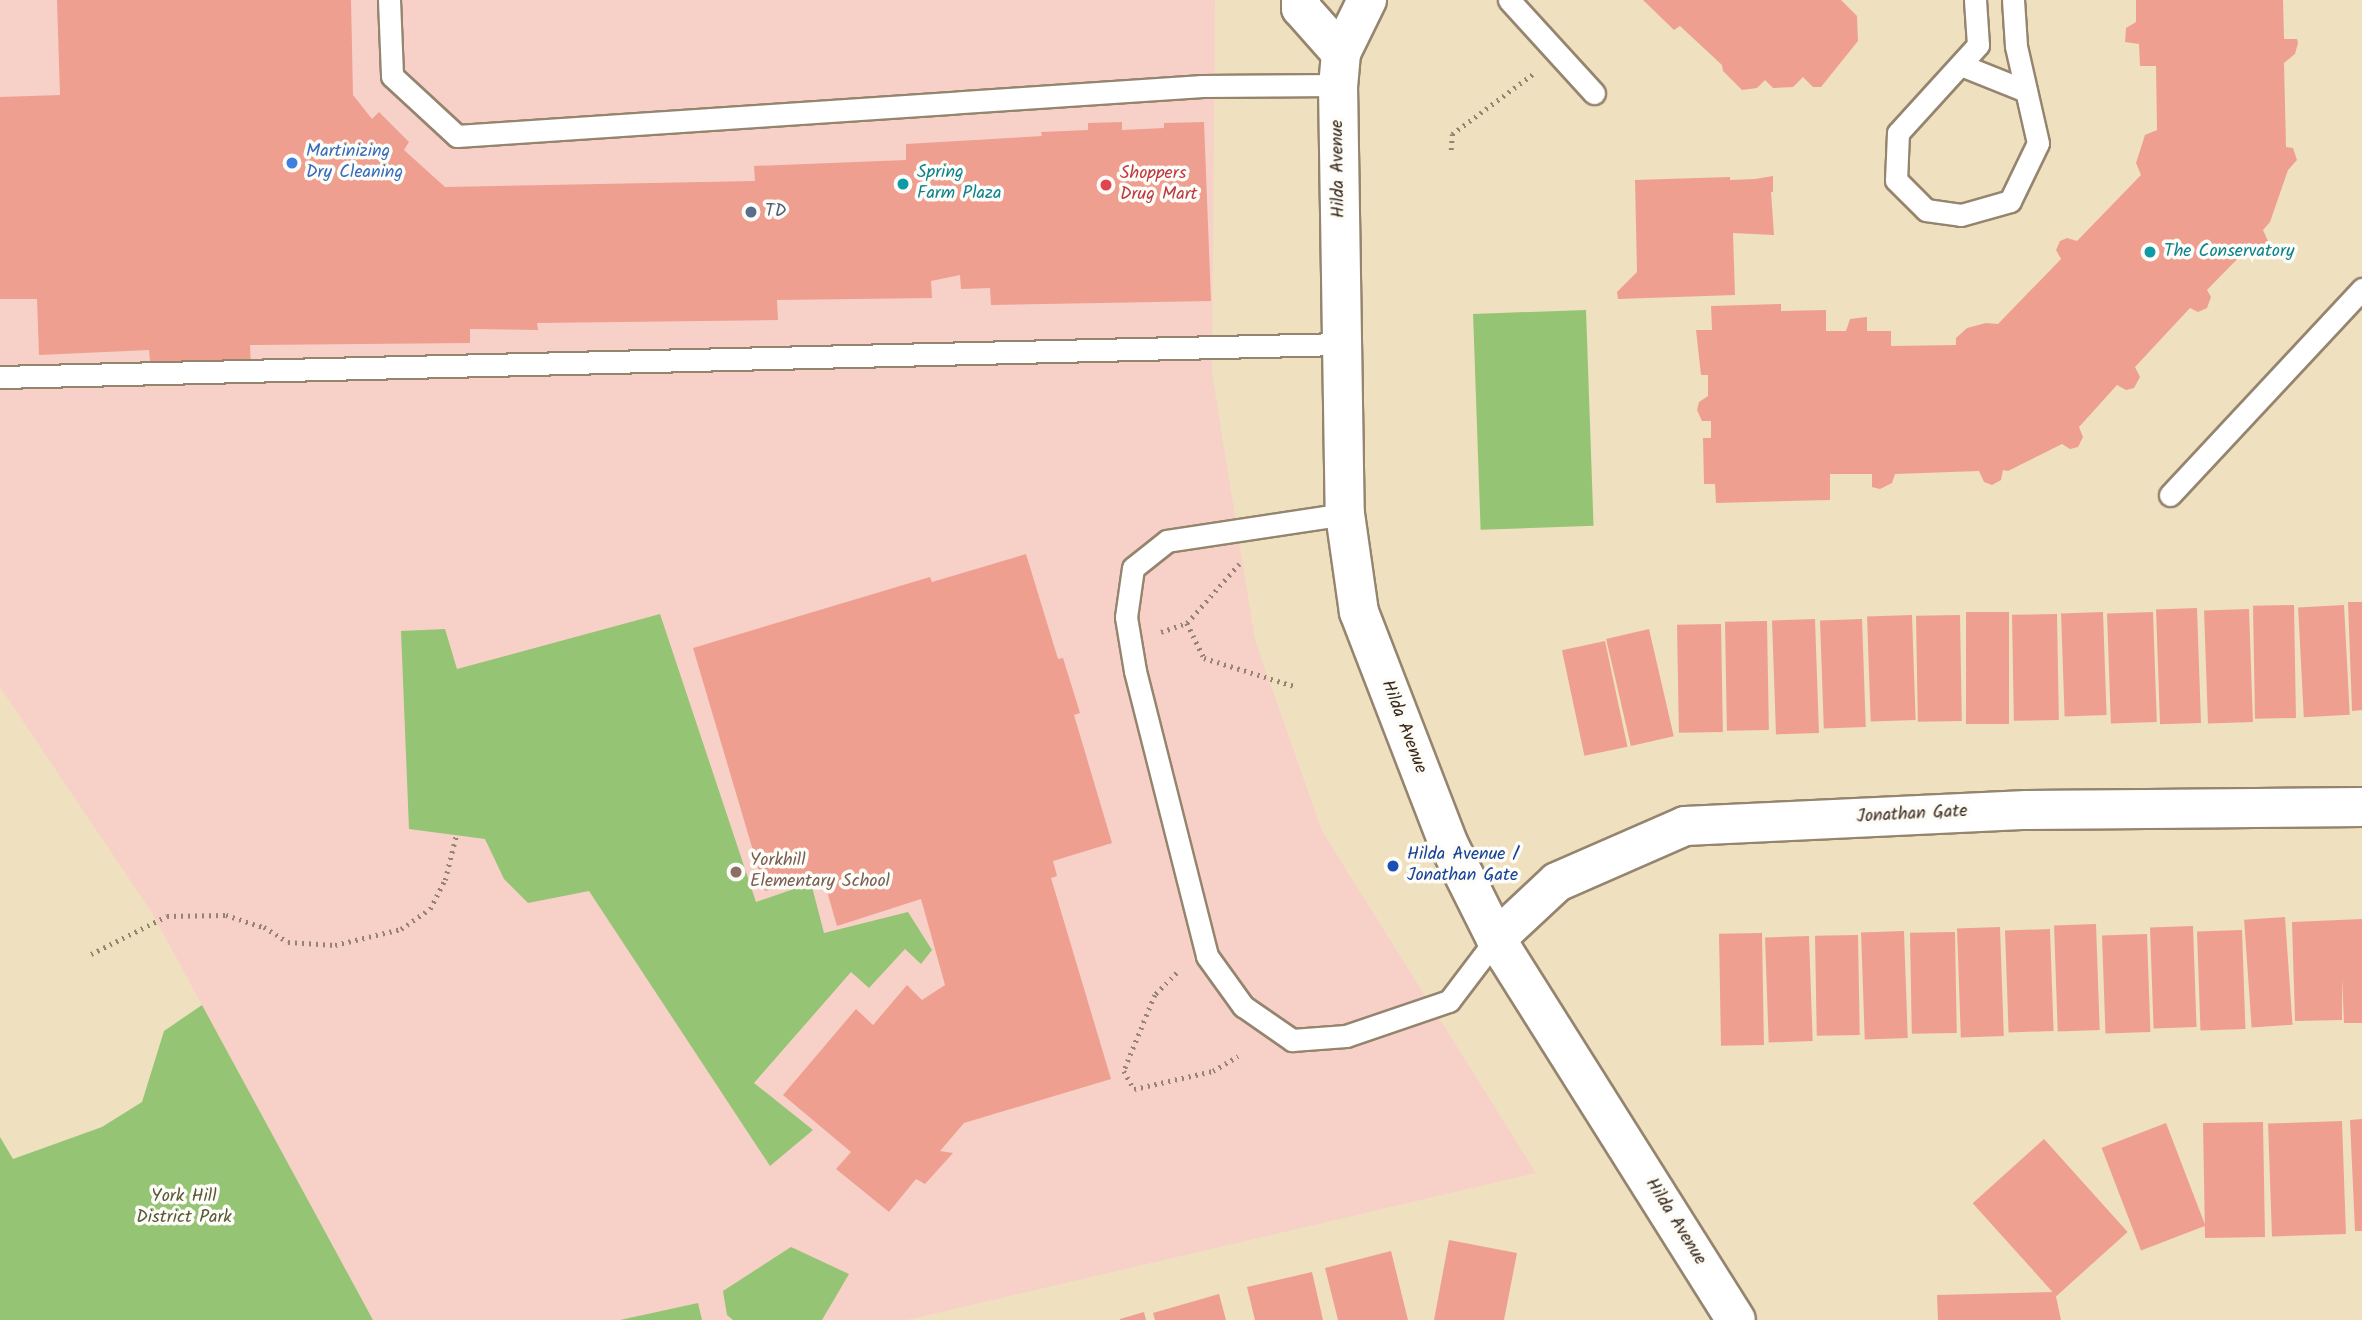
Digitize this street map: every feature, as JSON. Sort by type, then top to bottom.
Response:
[{"type":"street","points":[[1301,0],[1301,8],[1339,69]]},
{"type":"street","name":"Hilda Avenue","points":[[1367,0],[1339,69],[1345,514],[1359,612],[1449,845],[1496,939],[1736,1320]]},
{"type":"street","name":"Jonathan Gate","points":[[1496,939],[1557,883],[1685,826],[2027,810],[2362,807]]},
{"type":"lane","points":[[389,0],[392,76],[457,136],[1202,86],[1339,69]]},
{"type":"lane","points":[[1509,0],[1594,93]]},
{"type":"lane","points":[[1975,0],[1978,45],[1898,133],[1896,180],[1926,210],[1961,215],[2010,201],[2038,143],[2016,46],[2013,0]]},
{"type":"lane","points":[[1961,65],[2026,91]]},
{"type":"lane","points":[[2170,495],[2362,289]]},
{"type":"lane","points":[[0,377],[1342,344]]},
{"type":"lane","points":[[1345,514],[1167,541],[1133,568],[1126,617],[1130,643],[1207,956],[1243,1006],[1292,1040],[1346,1036],[1449,1001],[1496,939]]},
{"type":"path","points":[[1451,150],[1452,134],[1559,55]]},
{"type":"path","points":[[1130,643],[1187,623],[1238,565],[1248,563]]},
{"type":"path","points":[[1187,623],[1204,658],[1294,686]]},
{"type":"path","points":[[91,954],[167,916],[226,915],[264,927],[288,942],[335,945],[401,929],[430,909],[445,880],[456,836]]},
{"type":"path","points":[[1177,974],[1154,995],[1124,1071],[1134,1089],[1213,1071],[1238,1056]]},
{"type":"shaded area","name":"Yorkhill Elementary School","points":[[0,0],[1215,0],[1212,373],[1255,640],[1322,831],[1536,1173],[907,1320],[373,1320],[152,913],[0,687]]},
{"type":"green space","points":[[1586,310],[1594,526],[1481,530],[1473,314]]},
{"type":"green space","points":[[660,614],[756,902],[811,883],[824,933],[908,912],[932,950],[921,964],[905,949],[869,988],[851,972],[754,1083],[813,1130],[770,1166],[589,891],[528,903],[504,879],[485,839],[409,829],[401,631],[445,629],[457,669]]},
{"type":"green space","name":"York Hill District Park","points":[[202,1005],[373,1320],[0,1320],[0,1137],[13,1159],[102,1127],[142,1102],[164,1031]]},
{"type":"green space","points":[[791,1247],[849,1274],[822,1320],[733,1320],[727,1315],[723,1291]]},
{"type":"green space","points":[[698,1303],[702,1320],[620,1320]]},
{"type":"building","name":"Spring Farm Plaza","points":[[57,0],[351,0],[353,95],[372,119],[379,112],[409,142],[404,150],[445,187],[755,181],[754,166],[906,160],[906,144],[1042,136],[1041,132],[1088,130],[1088,123],[1122,122],[1122,130],[1164,128],[1164,123],[1204,122],[1211,301],[991,305],[990,288],[961,289],[960,275],[931,281],[932,298],[777,300],[778,320],[537,323],[538,330],[470,329],[470,343],[250,345],[251,368],[151,372],[149,350],[39,355],[37,299],[0,299],[0,97],[60,95]]},
{"type":"building","points":[[1643,0],[1841,0],[1857,16],[1858,41],[1821,87],[1813,87],[1803,77],[1793,87],[1773,88],[1765,80],[1757,88],[1742,90],[1723,71],[1722,65],[1680,26],[1674,30]]},
{"type":"building","name":"The Conservatory","points":[[2136,0],[2283,0],[2284,39],[2297,39],[2298,43],[2295,54],[2284,63],[2286,147],[2293,148],[2297,160],[2288,170],[2270,222],[2263,230],[2268,241],[2263,250],[2255,252],[2247,249],[2207,290],[2211,297],[2207,308],[2198,312],[2190,308],[2135,367],[2140,377],[2134,388],[2126,390],[2117,385],[2079,427],[2083,437],[2078,447],[2070,449],[2062,444],[2008,471],[2003,470],[2001,480],[1992,485],[1984,482],[1979,471],[1895,474],[1892,483],[1880,489],[1872,487],[1872,474],[1830,474],[1830,500],[1716,503],[1715,484],[1704,484],[1703,438],[1711,438],[1711,421],[1702,421],[1697,410],[1699,402],[1708,396],[1708,375],[1701,375],[1696,330],[1712,330],[1711,306],[1781,304],[1781,311],[1826,310],[1826,331],[1846,331],[1850,319],[1867,317],[1867,331],[1891,331],[1891,346],[1956,345],[1956,338],[1967,328],[1986,323],[1998,324],[2061,259],[2056,250],[2060,241],[2067,238],[2077,241],[2141,175],[2136,163],[2145,135],[2157,130],[2156,66],[2140,66],[2139,44],[2125,42],[2126,28],[2136,22]]},
{"type":"building","points":[[1773,176],[1771,192],[1774,235],[1733,233],[1735,295],[1618,299],[1617,292],[1637,272],[1635,180],[1730,177],[1730,180]]},
{"type":"building","points":[[1026,554],[1058,659],[1063,658],[1080,713],[1074,715],[1112,843],[1053,861],[1057,876],[1051,878],[1111,1079],[964,1123],[940,1151],[953,1153],[925,1184],[916,1179],[889,1212],[836,1169],[851,1152],[783,1095],[856,1009],[873,1025],[907,985],[922,1000],[945,985],[921,899],[837,926],[822,874],[765,891],[693,648],[930,577],[932,582]]},
{"type":"building","points":[[2348,602],[2362,602],[2362,710],[2352,711]]},
{"type":"building","points":[[2294,605],[2296,718],[2255,719],[2253,606]]},
{"type":"building","points":[[2344,605],[2350,715],[2304,717],[2298,607]]},
{"type":"building","points":[[2197,608],[2201,723],[2160,724],[2156,609]]},
{"type":"building","points":[[2249,609],[2253,722],[2208,724],[2204,611]]},
{"type":"building","points":[[1966,612],[2009,612],[2009,724],[1966,724]]},
{"type":"building","points":[[2103,612],[2107,715],[2065,716],[2061,613]]},
{"type":"building","points":[[2153,612],[2157,722],[2111,724],[2107,614]]},
{"type":"building","points":[[2057,614],[2059,720],[2014,721],[2012,615]]},
{"type":"building","points":[[1912,615],[1916,720],[1871,722],[1867,617]]},
{"type":"building","points":[[1960,615],[1962,721],[1918,722],[1916,616]]},
{"type":"building","points":[[1815,619],[1819,733],[1776,734],[1772,621]]},
{"type":"building","points":[[1862,619],[1866,727],[1824,728],[1820,620]]},
{"type":"building","points":[[1767,621],[1769,730],[1727,731],[1725,622]]},
{"type":"building","points":[[1721,624],[1723,732],[1679,733],[1677,625]]},
{"type":"building","points":[[1649,629],[1674,736],[1631,746],[1606,639]]},
{"type":"building","points":[[1605,641],[1627,747],[1584,756],[1562,650]]},
{"type":"building","points":[[2285,917],[2293,1025],[2252,1028],[2244,920]]},
{"type":"building","points":[[2362,919],[2362,1023],[2344,1023],[2342,978],[2342,1020],[2295,1021],[2292,922]]},
{"type":"building","points":[[2096,924],[2100,1030],[2058,1031],[2054,925]]},
{"type":"building","points":[[2193,926],[2197,1027],[2154,1028],[2150,928]]},
{"type":"building","points":[[2000,927],[2004,1036],[1961,1037],[1957,929]]},
{"type":"building","points":[[2050,929],[2054,1031],[2009,1033],[2005,931]]},
{"type":"building","points":[[2242,930],[2245,1029],[2200,1031],[2197,932]]},
{"type":"building","points":[[1904,931],[1908,1038],[1865,1039],[1861,933]]},
{"type":"building","points":[[1955,932],[1957,1033],[1912,1034],[1910,933]]},
{"type":"building","points":[[1762,933],[1764,1045],[1721,1046],[1719,934]]},
{"type":"building","points":[[2147,934],[2150,1032],[2105,1034],[2102,936]]},
{"type":"building","points":[[1858,935],[1860,1035],[1817,1036],[1815,936]]},
{"type":"building","points":[[1809,936],[1813,1041],[1769,1042],[1765,938]]},
{"type":"building","points":[[2362,1119],[2362,1231],[2355,1231],[2350,1120]]},
{"type":"building","points":[[2342,1121],[2346,1234],[2272,1237],[2268,1124]]},
{"type":"building","points":[[2263,1122],[2265,1237],[2205,1238],[2203,1123]]},
{"type":"building","points":[[2166,1123],[2205,1226],[2141,1250],[2102,1148]]},
{"type":"building","points":[[2044,1139],[2128,1232],[2056,1296],[1973,1203]]},
{"type":"building","points":[[1449,1240],[1517,1253],[1504,1320],[1434,1320]]},
{"type":"building","points":[[1391,1251],[1408,1320],[1338,1320],[1325,1268]]},
{"type":"building","points":[[1312,1272],[1323,1320],[1255,1320],[1247,1287]]},
{"type":"building","points":[[2055,1292],[2061,1320],[1938,1320],[1937,1295]]},
{"type":"building","points":[[1219,1294],[1226,1320],[1155,1320],[1153,1313]]},
{"type":"building","points":[[1144,1312],[1146,1320],[1120,1320],[1120,1319]]},
{"type":"place","name":"Martinizing Dry Cleaning","points":[[292,163]]},
{"type":"place","name":"Spring Farm Plaza","points":[[903,184]]},
{"type":"place","name":"Shoppers Drug Mart","points":[[1106,185]]},
{"type":"place","name":"TD","points":[[751,212]]},
{"type":"place","name":"The Conservatory","points":[[2150,252]]},
{"type":"place","name":"Hilda Avenue / Jonathan Gate","points":[[1393,866]]},
{"type":"place","name":"Yorkhill Elementary School","points":[[736,872]]}]
